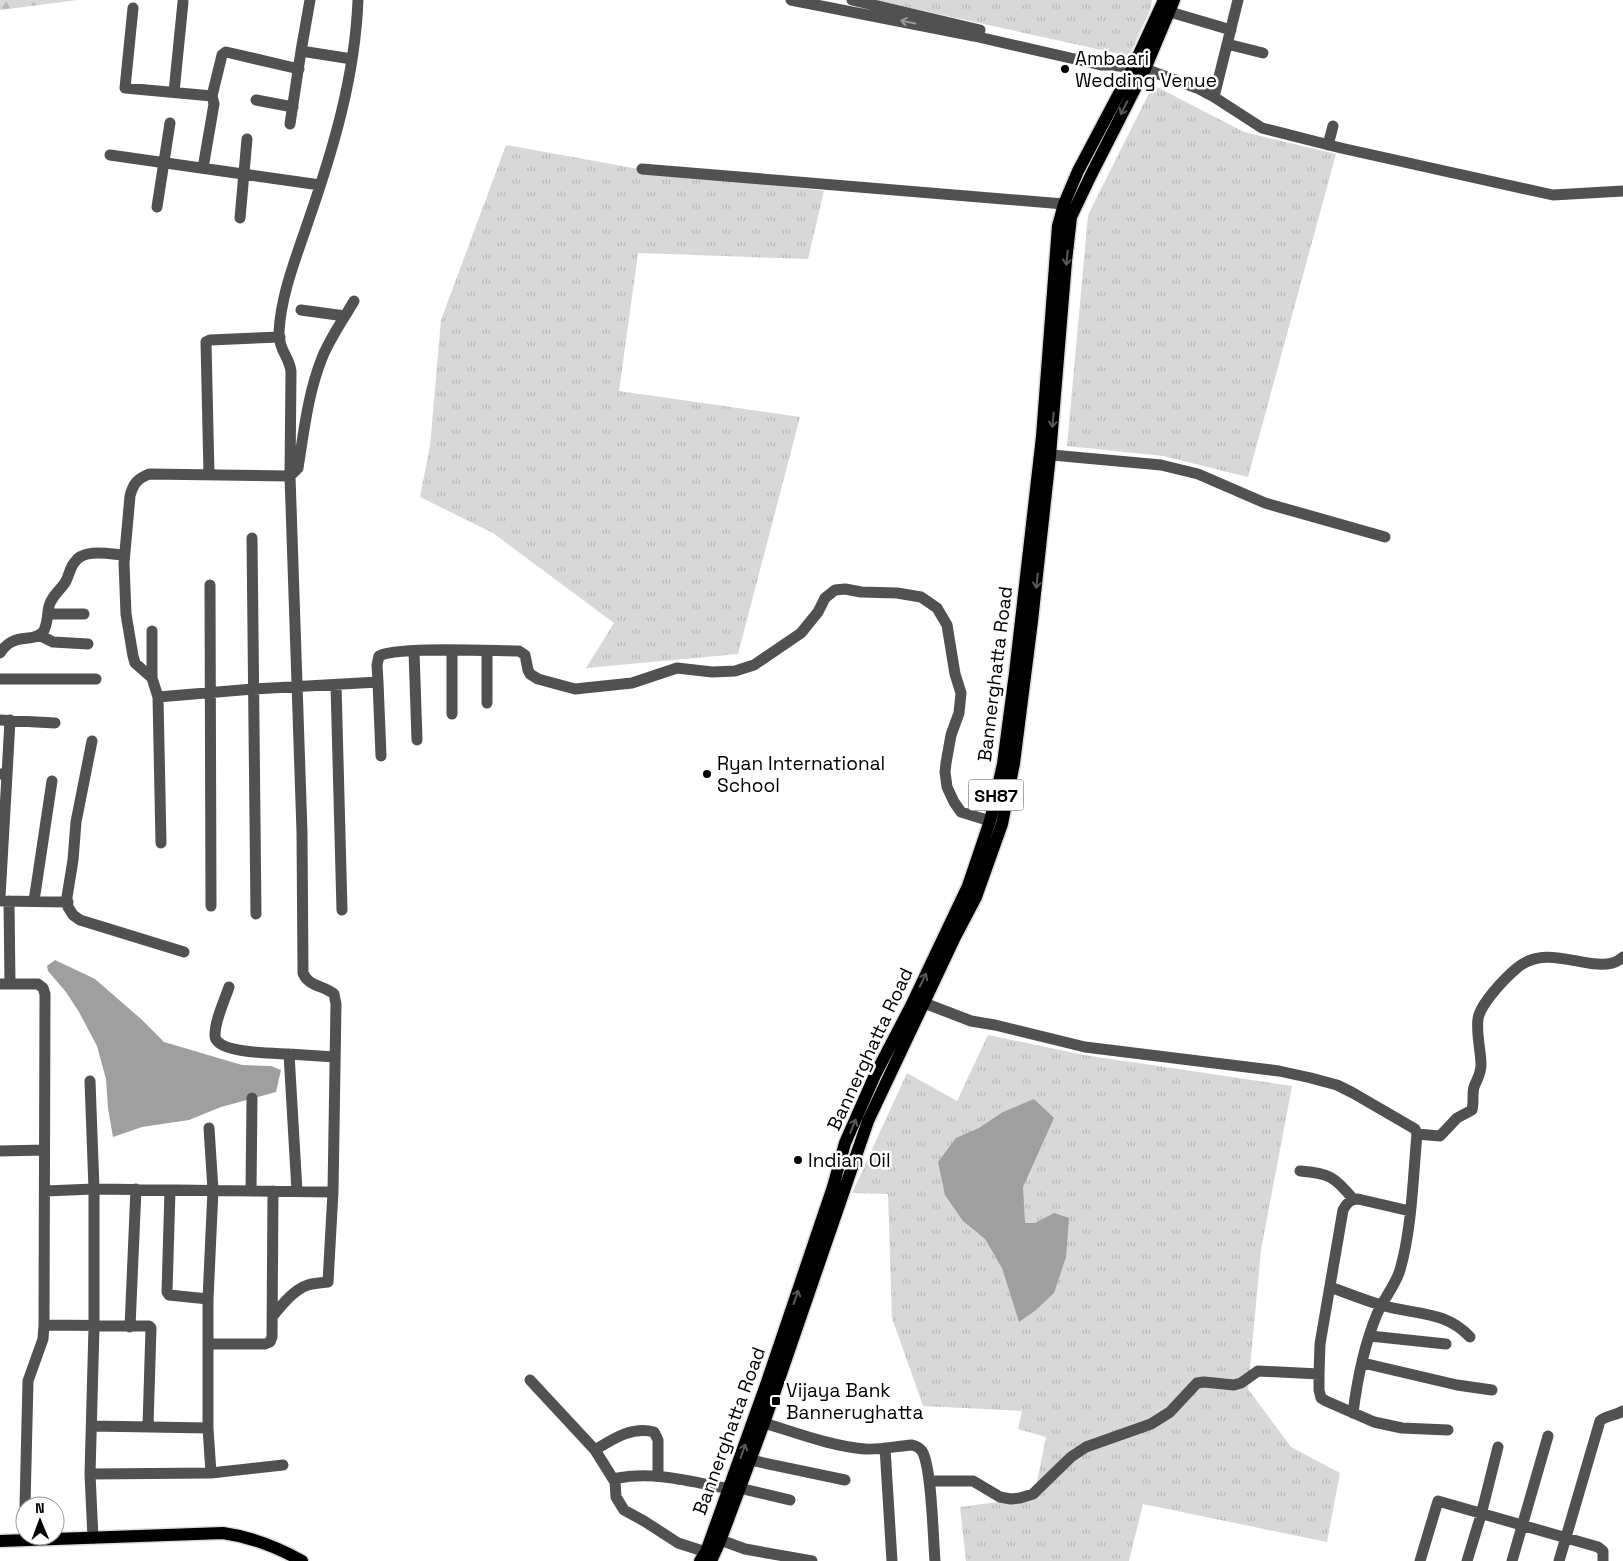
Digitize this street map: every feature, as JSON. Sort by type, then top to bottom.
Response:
[{"type":"main road","name":"Bannerghatta Road","points":[[705,1558],[716,1539],[812,1267],[868,1121],[955,937],[976,897],[1002,824],[1014,763],[1032,621],[1045,455],[1071,217],[1139,68],[1164,0]]},
{"type":"main road","name":"Bannerghatta Road","points":[[734,1488],[750,1460],[764,1423],[812,1267],[846,1143],[875,1075],[911,1006],[968,886],[990,821],[1003,764],[1045,455],[1048,360],[1058,226],[1064,204],[1078,171],[1139,68],[1172,6]]},
{"type":"main road","points":[[65,1538],[223,1534],[258,1540],[302,1561]]},
{"type":"main road","points":[[0,1541],[15,1539]]},
{"type":"street","points":[[290,124],[310,0]]},
{"type":"street","points":[[272,1317],[284,1302],[307,1285],[328,1282],[333,1192],[336,1004],[334,994],[309,984],[303,974],[302,832],[290,476],[291,371],[290,364],[281,350],[280,337],[286,292],[342,113],[352,59],[358,0]]},
{"type":"street","points":[[791,0],[974,36],[1102,66],[1139,68],[1197,88],[1262,128],[1328,145],[1553,195],[1623,192]]},
{"type":"street","points":[[852,0],[1102,60],[1110,65]]},
{"type":"street","points":[[1214,97],[1238,0]]},
{"type":"street","points":[[174,92],[183,2]]},
{"type":"street","points":[[1172,6],[1231,30]]},
{"type":"street","points":[[133,8],[126,88],[212,96]]},
{"type":"street","points":[[1227,44],[1263,53]]},
{"type":"street","points":[[301,51],[352,59]]},
{"type":"street","points":[[203,168],[214,104],[212,96],[222,55],[226,52],[299,69]]},
{"type":"street","points":[[256,100],[293,107]]},
{"type":"street","points":[[157,207],[170,123]]},
{"type":"street","points":[[1328,145],[1334,126]]},
{"type":"street","points":[[240,218],[247,139]]},
{"type":"street","points":[[110,155],[320,185]]},
{"type":"street","points":[[642,168],[1064,204]]},
{"type":"street","points":[[152,678],[139,668],[132,656],[126,614],[124,555],[130,496],[133,486],[140,478],[149,474],[290,476],[298,468],[314,382],[322,358],[331,337],[354,301]]},
{"type":"street","points":[[301,310],[345,316]]},
{"type":"street","points":[[208,475],[207,341],[280,337]]},
{"type":"street","points":[[1045,455],[1161,464],[1178,468],[1224,484],[1266,503],[1385,537]]},
{"type":"street","points":[[252,538],[256,914]]},
{"type":"street","points":[[0,653],[11,642],[39,635],[45,630],[49,605],[66,582],[77,558],[86,554],[124,555]]},
{"type":"street","points":[[210,585],[212,906]]},
{"type":"street","points":[[381,756],[377,665],[379,656],[384,652],[522,652],[527,659],[530,674],[575,689],[632,683],[677,668],[712,672],[735,672],[754,664],[801,633],[818,612],[825,598],[834,590],[897,593],[921,598],[937,608],[947,625],[955,674],[961,693],[959,713],[951,735],[946,763],[947,787],[961,812],[990,821]]},
{"type":"street","points":[[48,614],[84,614]]},
{"type":"street","points":[[152,631],[152,678],[158,697],[161,842]]},
{"type":"street","points":[[39,635],[53,642],[88,644]]},
{"type":"street","points":[[414,651],[417,740]]},
{"type":"street","points":[[452,651],[452,714]]},
{"type":"street","points":[[487,652],[487,703]]},
{"type":"street","points":[[0,679],[96,678]]},
{"type":"street","points":[[158,697],[253,689],[298,688],[378,682]]},
{"type":"street","points":[[336,685],[342,910]]},
{"type":"street","points":[[25,1496],[28,1381],[43,1340],[44,1324],[45,994],[44,988],[38,984],[5,984],[3,900],[5,720],[55,723]]},
{"type":"street","points":[[92,741],[76,822],[68,907],[73,915],[80,920],[184,952]]},
{"type":"street","points":[[34,901],[52,782]]},
{"type":"street","points":[[3,900],[68,902]]},
{"type":"street","points":[[1417,1134],[1440,1136],[1457,1118],[1472,1110],[1474,1090],[1480,1076],[1481,1067],[1478,1019],[1490,996],[1517,968],[1537,957],[1548,956],[1606,964],[1618,962],[1623,957]]},
{"type":"street","points":[[229,987],[214,1037],[216,1041],[226,1048],[335,1057]]},
{"type":"street","points":[[924,1003],[971,1021],[1085,1047],[1279,1071],[1311,1078],[1337,1085],[1411,1126],[1417,1134],[1410,1211],[1400,1271],[1381,1305],[1370,1336],[1357,1378],[1353,1413]]},
{"type":"street","points":[[289,1054],[297,1191]]},
{"type":"street","points":[[90,1081],[94,1189],[94,1327],[90,1474],[93,1538]]},
{"type":"street","points":[[251,1190],[252,1098]]},
{"type":"street","points":[[209,1128],[212,1190],[208,1298],[208,1428],[211,1473]]},
{"type":"street","points":[[0,1151],[44,1150]]},
{"type":"street","points":[[1300,1171],[1314,1172],[1336,1179],[1353,1199],[1410,1211]]},
{"type":"street","points":[[44,1190],[136,1189],[333,1192]]},
{"type":"street","points":[[130,1327],[136,1189]]},
{"type":"street","points":[[170,1190],[167,1292],[169,1295],[208,1298]]},
{"type":"street","points":[[208,1344],[264,1344],[270,1342],[272,1337],[273,1191]]},
{"type":"street","points":[[1353,1199],[1347,1203],[1343,1210],[1320,1344],[1319,1374],[1321,1398],[1374,1422],[1402,1428],[1448,1430]]},
{"type":"street","points":[[1330,1287],[1381,1305],[1440,1316],[1450,1320],[1470,1336]]},
{"type":"street","points":[[44,1324],[94,1327],[149,1326],[152,1331],[148,1426]]},
{"type":"street","points":[[1370,1336],[1446,1344]]},
{"type":"street","points":[[1362,1363],[1457,1385],[1492,1390]]},
{"type":"street","points":[[929,1481],[973,1481],[1000,1497],[1020,1498],[1033,1494],[1071,1457],[1086,1447],[1151,1424],[1170,1412],[1197,1383],[1234,1385],[1241,1383],[1258,1371],[1319,1374]]},
{"type":"street","points":[[530,1380],[596,1450],[615,1482],[616,1497],[624,1510],[705,1558]]},
{"type":"street","points":[[1559,1561],[1600,1421],[1605,1416],[1623,1411]]},
{"type":"street","points":[[764,1423],[825,1442],[867,1449],[912,1444],[919,1447],[923,1452],[929,1481],[935,1561]]},
{"type":"street","points":[[92,1426],[208,1428]]},
{"type":"street","points":[[596,1450],[617,1436],[634,1431],[654,1432],[658,1440],[658,1476]]},
{"type":"street","points":[[1512,1561],[1548,1436]]},
{"type":"street","points":[[1467,1561],[1498,1447]]},
{"type":"street","points":[[885,1448],[892,1561]]},
{"type":"street","points":[[750,1460],[845,1480]]},
{"type":"street","points":[[90,1474],[211,1473],[283,1465]]},
{"type":"street","points":[[615,1482],[618,1478],[634,1475],[658,1476],[734,1488],[790,1500]]},
{"type":"street","points":[[1420,1561],[1438,1501],[1481,1515],[1598,1547],[1603,1551],[1603,1561]]},
{"type":"street","points":[[716,1539],[745,1549],[812,1561]]},
{"type":"green space","points":[[0,0],[78,0],[0,10]]},
{"type":"green space","points":[[874,0],[1152,0],[1150,10],[1129,56]]},
{"type":"green space","points":[[1153,85],[1244,132],[1336,154],[1248,477],[1163,456],[1067,446],[1088,215]]},
{"type":"green space","points":[[506,145],[633,168],[824,191],[808,259],[638,253],[619,391],[800,417],[738,654],[586,668],[614,623],[493,533],[420,497],[430,446],[441,320]]},
{"type":"green space","points":[[988,1035],[1084,1055],[1292,1086],[1261,1250],[1248,1389],[1291,1447],[1340,1473],[1327,1542],[1143,1504],[1129,1561],[966,1561],[960,1507],[1034,1497],[1046,1437],[1018,1429],[1022,1411],[923,1406],[892,1318],[888,1194],[852,1193],[907,1073],[957,1101]]},
{"type":"shaded area","points":[[55,960],[95,979],[164,1042],[242,1065],[271,1066],[281,1070],[276,1092],[221,1107],[189,1120],[142,1127],[113,1137],[106,1079],[97,1046],[66,992],[48,971],[47,966]]},
{"type":"shaded area","points":[[1034,1099],[1054,1118],[1023,1187],[1025,1223],[1035,1223],[1054,1213],[1069,1218],[1066,1257],[1054,1293],[1036,1310],[1019,1322],[1002,1268],[985,1239],[963,1221],[945,1195],[938,1162],[956,1138],[979,1128],[1003,1112]]},
{"type":"place","name":"Ambaari Wedding Venue","points":[[1065,69]]},
{"type":"place","name":"Ryan International School","points":[[707,774]]},
{"type":"place","name":"Indian Oil","points":[[798,1160]]},
{"type":"place","name":"Vijaya Bank Bannerughatta","points":[[776,1401]]}]
